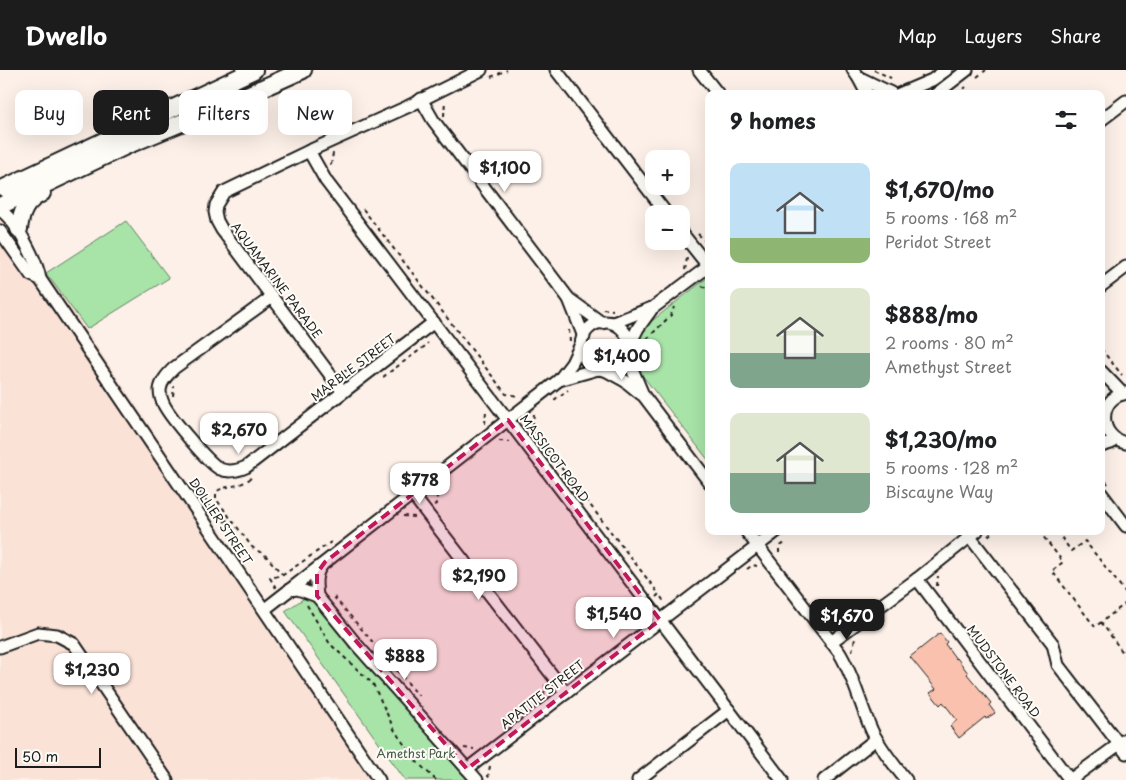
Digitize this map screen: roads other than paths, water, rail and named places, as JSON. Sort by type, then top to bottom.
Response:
[{"type":"main road","points":[[2,189],[254,70]]},
{"type":"main road","points":[[0,206],[128,145],[302,70]]},
{"type":"main road","points":[[15,224],[29,201],[108,161],[120,154],[128,145]]},
{"type":"street","points":[[254,70],[262,88]]},
{"type":"street","name":"AQUAMARINE PARADE","points":[[343,392],[222,230],[217,221],[216,205],[224,192],[480,70]]},
{"type":"street","points":[[556,70],[660,205]]},
{"type":"street","points":[[699,70],[715,90]]},
{"type":"street","points":[[908,90],[932,80],[946,70]]},
{"type":"street","points":[[941,90],[967,70]]},
{"type":"street","points":[[856,73],[884,90]]},
{"type":"street","points":[[856,73],[864,90]]},
{"type":"street","points":[[421,99],[443,134],[569,299],[589,314],[624,332],[632,370],[642,395]]},
{"type":"street","points":[[1105,117],[1126,101]]},
{"type":"street","name":"MASSICOT ROAD","points":[[308,151],[326,181],[782,780]]},
{"type":"street","points":[[0,210],[15,224]]},
{"type":"street","name":"DOLLIER STREET","points":[[15,224],[38,270],[40,278],[380,780]]},
{"type":"street","name":"DOLLIER STREET","points":[[0,231],[31,275],[40,278]]},
{"type":"street","points":[[690,243],[705,262]]},
{"type":"street","points":[[1105,283],[1126,267]]},
{"type":"street","points":[[578,341],[594,325],[630,318],[654,307],[705,270]]},
{"type":"street","name":"MARBLE STREET","points":[[272,296],[174,368],[164,379],[160,389],[165,408],[209,461],[221,470],[235,471],[243,468],[434,322]]},
{"type":"street","points":[[265,610],[559,380],[572,363],[578,341],[578,322],[569,299]]},
{"type":"street","points":[[559,380],[618,367],[628,352],[638,328],[654,307]]},
{"type":"street","points":[[578,341],[586,360],[591,365],[625,381],[642,395],[705,477]]},
{"type":"street","points":[[1105,375],[1125,393],[1105,402]]},
{"type":"street","points":[[1105,428],[1114,439],[1126,443]]},
{"type":"street","points":[[1105,445],[1111,443],[1114,439]]},
{"type":"street","points":[[412,494],[566,693]]},
{"type":"street","points":[[1105,498],[1126,526]]},
{"type":"street","points":[[749,535],[839,652],[848,669],[876,739],[906,780]]},
{"type":"street","name":"APATITE STREET","points":[[467,769],[772,535]]},
{"type":"street","points":[[832,642],[917,579],[972,535]]},
{"type":"street","points":[[974,535],[1053,644],[1058,665],[1124,745],[1070,780]]},
{"type":"street","points":[[325,562],[317,574],[315,584],[317,596],[356,644],[477,780]]},
{"type":"street","name":"MUDSTONE ROAD","points":[[917,579],[1070,780]]},
{"type":"street","points":[[289,590],[298,589],[317,596]]},
{"type":"street","points":[[0,647],[38,633],[57,635],[74,644],[167,780]]},
{"type":"street","points":[[638,780],[730,710]]},
{"type":"street","points":[[824,780],[876,739]]},
{"type":"park label","name":"Amethst Park","points":[[416,753]]}]
